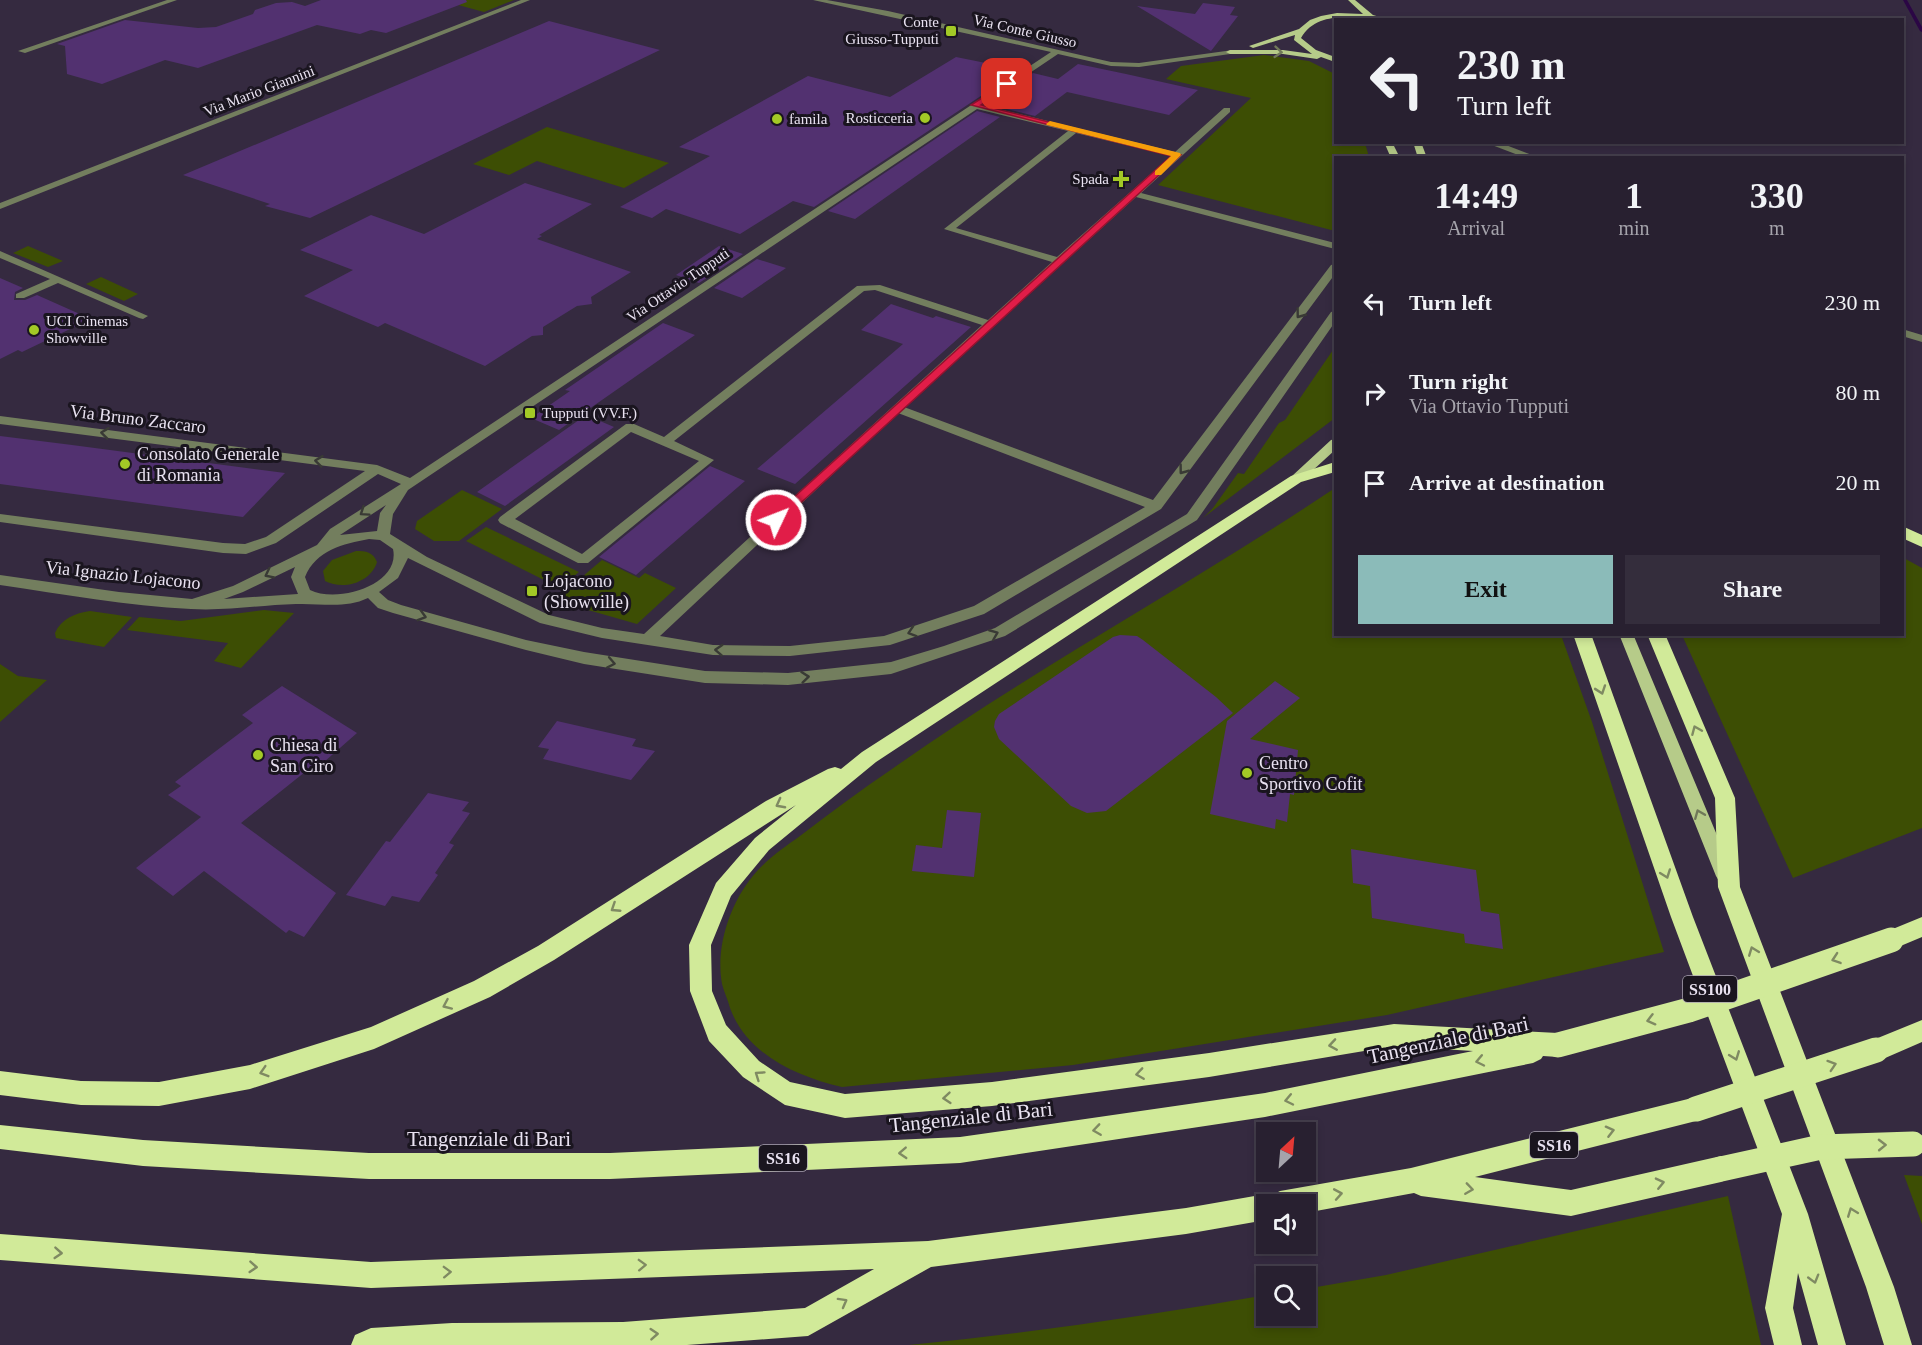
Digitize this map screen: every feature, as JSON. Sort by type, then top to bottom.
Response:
[{"type":"highway","points":[[0,1083],[81,1093],[159,1094],[250,1077],[374,1038],[482,989],[546,953],[773,807],[869,757],[1296,479],[1334,467]]},
{"type":"highway","name":"SS100","points":[[1583,636],[1678,906],[1795,1214],[1832,1345]]},
{"type":"highway","name":"SS100","points":[[1657,636],[1725,798],[1729,887],[1880,1287],[1898,1345]]},
{"type":"highway","points":[[869,757],[762,844],[723,890],[700,945],[701,990],[717,1034],[750,1069],[785,1093],[845,1106],[992,1094],[1209,1065],[1394,1035],[1558,1046]]},
{"type":"highway","name":"Tangenziale di Bari","points":[[0,1137],[143,1153],[369,1166],[610,1166],[960,1150],[1265,1105],[1558,1046],[1689,1010],[1891,940],[1922,927]]},
{"type":"highway","name":"SS16","points":[[1316,1198],[1411,1181],[1696,1109],[1876,1050],[1922,1031]]},
{"type":"highway","points":[[1411,1181],[1571,1203],[1821,1147],[1918,1146]]},
{"type":"highway","points":[[0,1247],[371,1275],[928,1254],[1186,1221],[1256,1209]]},
{"type":"highway","points":[[1788,1345],[1779,1308],[1795,1214]]},
{"type":"highway","points":[[365,1345],[370,1342],[452,1337],[623,1336],[808,1322],[928,1254]]},
{"type":"highway","points":[[1880,1287],[1912,1345]]},
{"type":"main road","points":[[1351,0],[1363,11],[1376,17]]},
{"type":"main road","points":[[1230,52],[1261,45],[1300,31],[1322,19],[1331,9]]},
{"type":"main road","points":[[1322,19],[1354,15],[1380,18]]},
{"type":"main road","points":[[1300,31],[1298,38],[1303,45],[1326,58]]},
{"type":"main road","points":[[1230,52],[1271,52],[1334,60]]},
{"type":"main road","points":[[1296,479],[1334,444]]},
{"type":"main road","name":"SS100","points":[[1627,636],[1729,887]]},
{"type":"street","points":[[22,51],[174,0]]},
{"type":"street","name":"Via Mario Giannini","points":[[0,206],[527,0]]},
{"type":"street","name":"Via Conte Giusso","points":[[816,0],[888,13],[1111,64],[1139,65],[1230,52]]},
{"type":"street","name":"Via Ottavio Tupputi","points":[[315,599],[305,594],[298,577],[306,562],[335,532],[1055,53]]},
{"type":"street","points":[[975,105],[1177,155]]},
{"type":"street","points":[[647,640],[896,408],[1227,110]]},
{"type":"street","points":[[1059,261],[949,229],[1076,130]]},
{"type":"street","points":[[1494,144],[1530,156]]},
{"type":"street","points":[[1135,194],[1334,246]]},
{"type":"street","points":[[0,254],[143,316]]},
{"type":"street","points":[[193,604],[238,589],[322,548],[353,536],[383,536],[400,548],[545,619],[602,633],[713,650],[790,651],[885,641],[979,610],[1156,507],[1334,268]]},
{"type":"street","points":[[20,296],[59,279]]},
{"type":"street","points":[[665,442],[861,288],[876,287],[991,324]]},
{"type":"street","points":[[400,548],[402,557],[393,575],[370,592],[383,604],[526,645],[649,670],[716,677],[788,679],[891,668],[1000,632],[1192,517],[1334,315]]},
{"type":"street","points":[[1904,333],[1922,339]]},
{"type":"street","points":[[896,408],[1156,507]]},
{"type":"street","name":"Via Bruno Zaccaro","points":[[0,420],[377,469],[411,483]]},
{"type":"street","points":[[630,427],[665,442],[708,460],[583,560],[505,520],[630,427]]},
{"type":"street","points":[[0,518],[223,548],[246,549],[271,540],[377,469]]},
{"type":"street","points":[[383,536],[387,513],[411,483]]},
{"type":"street","name":"Via Ignazio Lojacono","points":[[0,580],[94,594],[193,604],[288,598],[342,600],[370,592]]},
{"type":"green space","points":[[453,0],[514,0],[484,12],[447,2]]},
{"type":"green space","points":[[1264,55],[1309,61],[1334,74],[1334,144],[1365,144],[1369,156],[1334,156],[1334,231],[1158,185],[1251,98],[1166,79],[1181,66]]},
{"type":"green space","points":[[547,127],[669,163],[624,188],[537,161],[509,175],[473,164]]},
{"type":"green space","points":[[28,246],[63,261],[48,267],[13,253]]},
{"type":"green space","points":[[101,277],[138,294],[124,301],[86,284]]},
{"type":"green space","points":[[1334,348],[1334,419],[1203,518],[1238,473],[1244,474],[1279,423],[1285,420]]},
{"type":"green space","name":"Centro Sportivo Cofit","points":[[1334,489],[1334,636],[1561,636],[1592,722],[1664,952],[1387,1015],[1073,1065],[842,1087],[792,1070],[761,1051],[748,1039],[730,1008],[722,984],[721,954],[727,924],[733,909],[748,882],[763,865],[880,777],[946,732]]},
{"type":"green space","points":[[462,490],[502,509],[459,541],[434,541],[415,529],[417,521]]},
{"type":"green space","points":[[486,527],[579,572],[560,588],[466,541]]},
{"type":"green space","points":[[356,551],[369,553],[377,562],[369,575],[348,585],[325,581],[323,571],[332,560]]},
{"type":"green space","points":[[1904,558],[1922,568],[1922,828],[1793,878],[1682,636],[1904,636]]},
{"type":"green space","points":[[602,560],[639,578],[645,573],[676,588],[637,624],[567,604],[563,593]]},
{"type":"green space","points":[[264,610],[294,613],[241,668],[214,661],[228,643],[127,630],[139,617],[181,621]]},
{"type":"green space","points":[[90,611],[132,617],[104,647],[56,638],[55,633],[65,620],[79,613]]},
{"type":"green space","points":[[0,664],[18,676],[47,680],[0,722]]},
{"type":"green space","points":[[1904,1175],[1922,1176],[1922,1224]]},
{"type":"green space","points":[[1728,1196],[1761,1345],[909,1345],[1088,1323],[1256,1297],[1256,1326],[1316,1326],[1316,1287],[1386,1275]]},
{"type":"building","points":[[321,0],[466,0],[467,2],[386,33],[371,30],[360,34],[317,25],[198,68],[165,60],[102,84],[67,74],[65,46],[57,44],[125,20],[198,28],[216,27],[276,3],[292,2],[305,6]]},
{"type":"building","points":[[1203,3],[1235,7],[1230,15],[1238,16],[1211,51],[1137,6],[1195,14]]},
{"type":"building","points":[[549,21],[660,50],[310,218],[265,206],[270,204],[183,175]]},
{"type":"building","points":[[956,57],[1020,70],[814,207],[793,201],[740,234],[666,209],[652,218],[620,207],[710,156],[679,147],[808,76],[890,97]]},
{"type":"building","points":[[1078,64],[1198,90],[1169,115],[1067,92],[1035,116],[987,104],[1033,73],[1058,79]]},
{"type":"building","points":[[977,111],[1000,117],[855,219],[828,211]]},
{"type":"building","points":[[525,183],[592,204],[539,235],[542,236],[537,239],[631,272],[591,297],[592,304],[577,306],[543,327],[543,335],[532,336],[485,366],[385,323],[378,327],[304,296],[353,270],[300,250],[371,215],[424,234]]},
{"type":"building","points":[[719,246],[743,254],[699,283],[676,275]]},
{"type":"building","points":[[757,259],[786,268],[742,298],[714,288]]},
{"type":"building","name":"UCI Cinemas Showville","points":[[0,278],[23,288],[15,292],[14,300],[25,300],[37,295],[91,319],[22,352],[18,350],[0,359]]},
{"type":"building","points":[[891,304],[933,318],[936,316],[971,327],[795,484],[757,469],[903,344],[861,330]]},
{"type":"building","points":[[663,323],[695,335],[559,430],[531,418],[570,391],[565,390]]},
{"type":"building","points":[[586,415],[614,427],[505,506],[477,492]]},
{"type":"building","points":[[0,436],[285,473],[243,517],[0,484]]},
{"type":"building","points":[[710,466],[745,481],[636,575],[599,557]]},
{"type":"building","points":[[1137,636],[1143,640],[1233,713],[1106,811],[1087,813],[1071,806],[999,739],[994,727],[995,721],[999,714],[1113,637]]},
{"type":"building","points":[[1275,681],[1300,698],[1250,739],[1298,750],[1294,795],[1290,794],[1287,822],[1276,819],[1275,829],[1210,814],[1227,721]]},
{"type":"building","points":[[282,686],[357,733],[324,762],[320,760],[241,823],[336,893],[304,937],[289,930],[286,933],[204,871],[173,896],[136,868],[201,817],[168,795],[181,786],[175,782],[253,723],[242,715]]},
{"type":"building","points":[[557,721],[636,739],[632,746],[655,751],[631,780],[543,759],[549,749],[538,747]]},
{"type":"building","points":[[428,793],[469,802],[462,811],[470,813],[449,843],[454,845],[435,873],[438,875],[419,902],[392,896],[385,906],[346,895],[386,841],[390,842]]},
{"type":"building","points":[[947,810],[981,813],[974,877],[912,871],[916,845],[942,848]]},
{"type":"building","points":[[1351,849],[1476,870],[1481,911],[1499,914],[1503,949],[1465,943],[1464,934],[1372,918],[1370,886],[1353,883]]},
{"type":"waterway","points":[[1905,0],[1922,31]]},
{"type":"slow traffic","points":[[1050,124],[1177,155],[1158,173]]},
{"type":"place","name":"Conte Giusso-Tupputi","points":[[951,31]]},
{"type":"place","name":"Rosticceria","points":[[925,118]]},
{"type":"place","name":"famila","points":[[777,119]]},
{"type":"place","name":"Spada","points":[[1121,179]]},
{"type":"place","name":"UCI Cinemas Showville","points":[[34,330]]},
{"type":"place","name":"Tupputi (VV.F.)","points":[[530,413]]},
{"type":"place","name":"Consolato Generale di Romania","points":[[125,464]]},
{"type":"place","name":"Lojacono (Showville)","points":[[532,591]]},
{"type":"place","name":"Chiesa di San Ciro","points":[[258,755]]},
{"type":"place","name":"Centro Sportivo Cofit","points":[[1247,773]]},
{"type":"route","points":[[776,520],[896,408],[1177,155],[975,105],[1007,84]]}]
